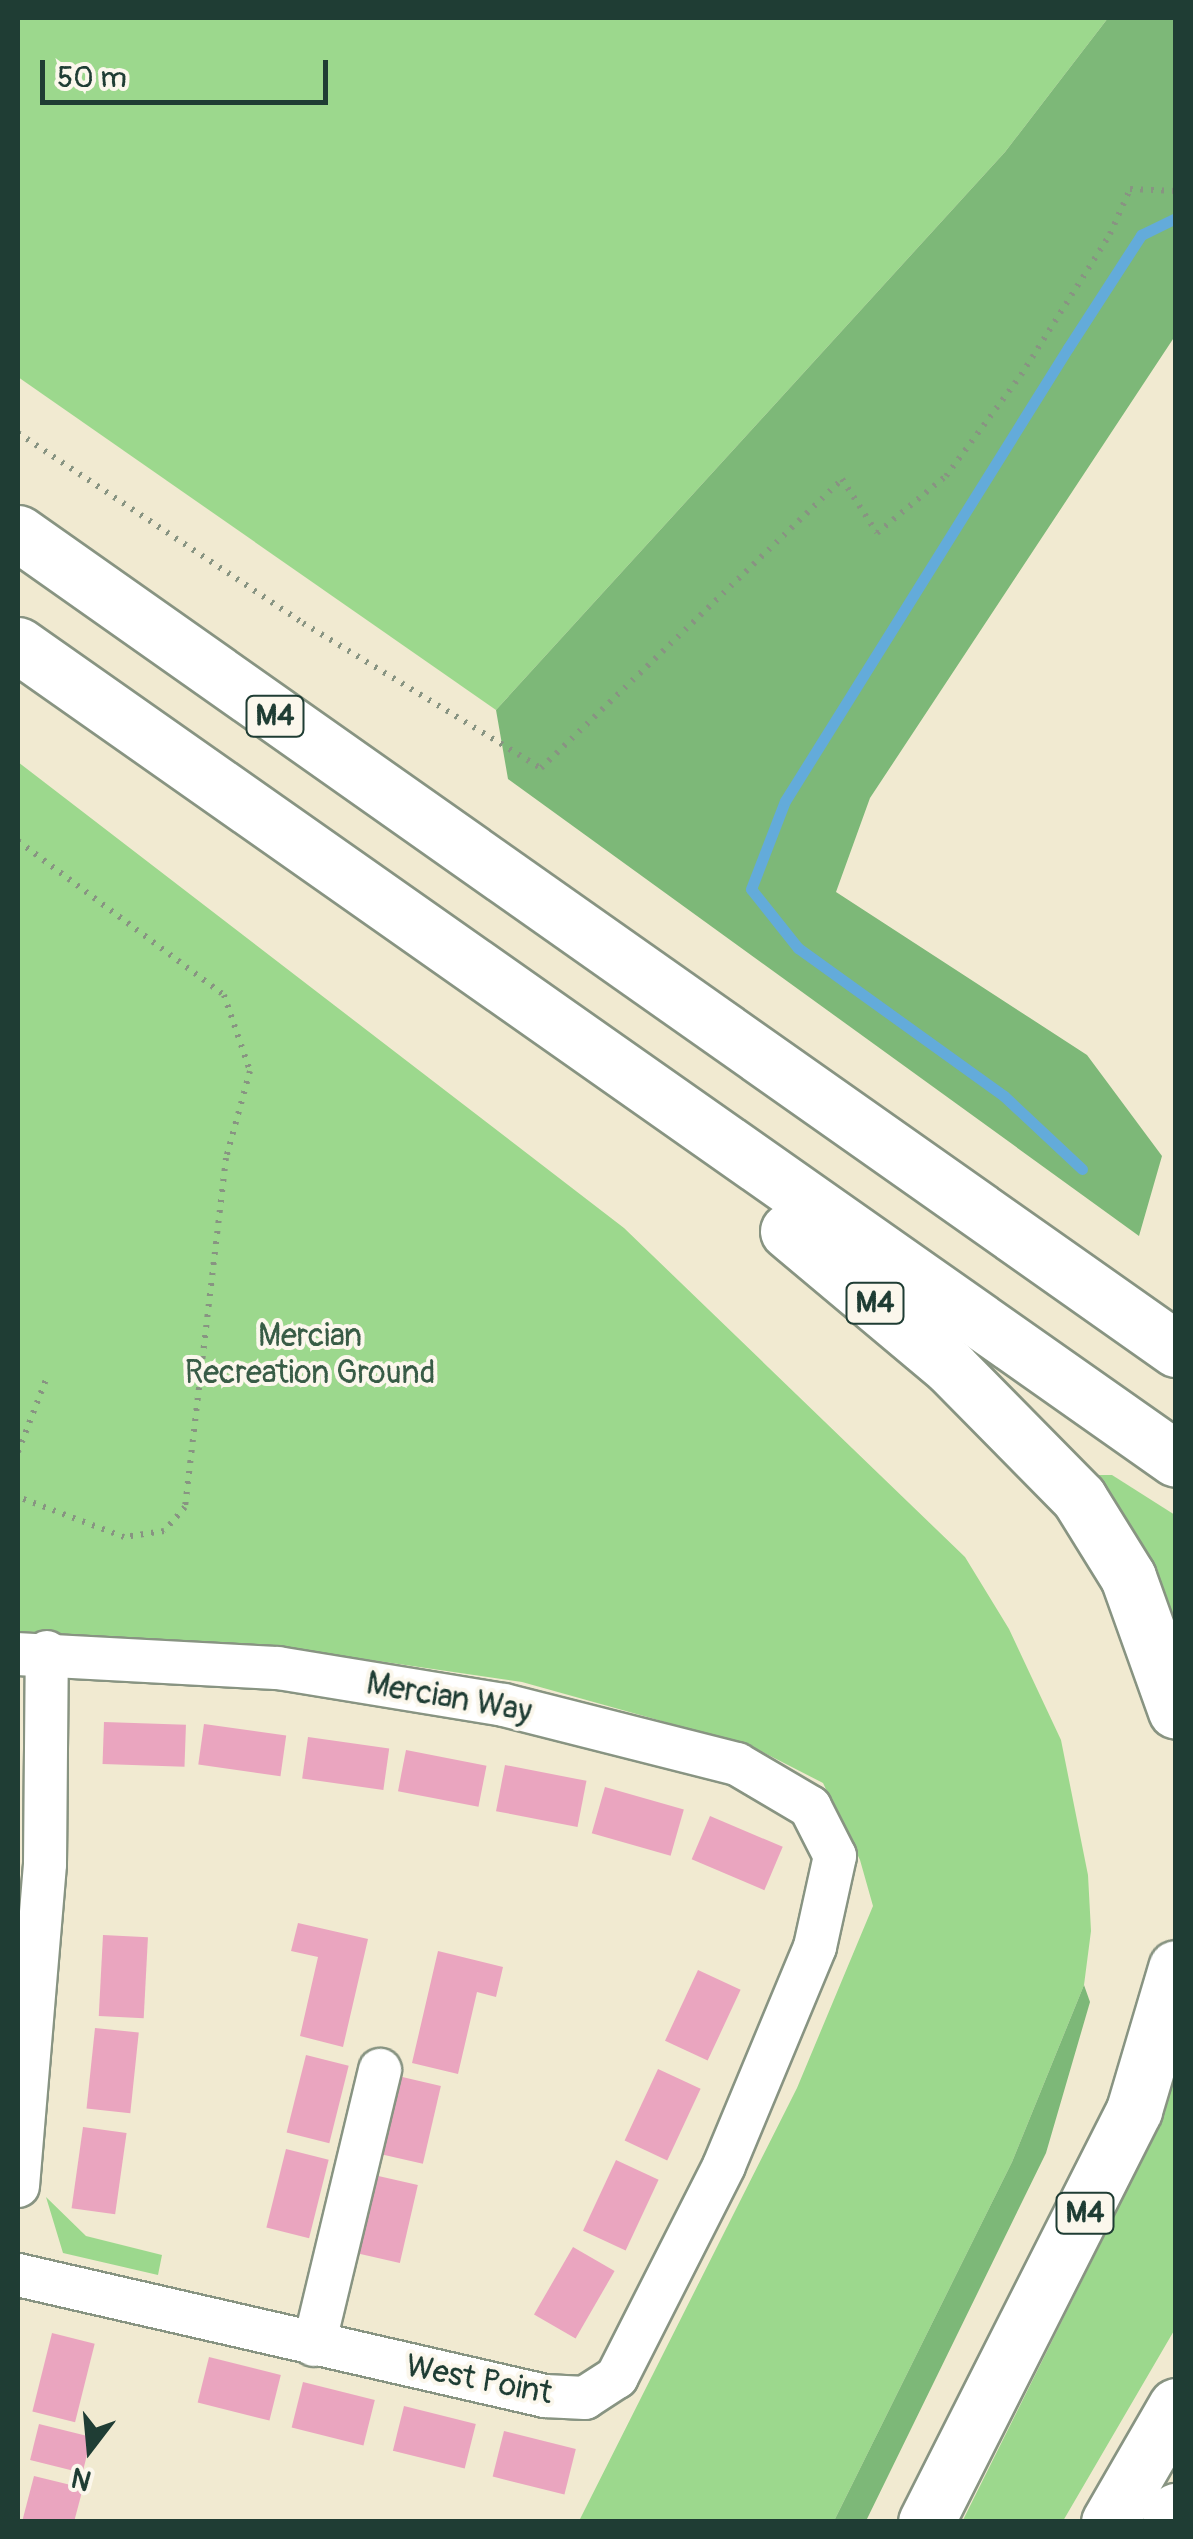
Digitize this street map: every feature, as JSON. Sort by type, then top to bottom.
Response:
[{"type":"highway","name":"M4","points":[[18,533],[1176,1348]]},
{"type":"highway","name":"M4","points":[[18,645],[1176,1459]]},
{"type":"highway","name":"M4","points":[[477,971],[909,1332],[1042,1454],[1079,1498],[1128,1577],[1176,1711]]},
{"type":"highway","name":"M4","points":[[926,2522],[1134,2110],[1176,1968]]},
{"type":"highway","points":[[1109,2522],[1176,2406]]},
{"type":"highway","points":[[1170,2522],[1176,2511]]},
{"type":"street","name":"Mercian Way","points":[[32,1653],[278,1668],[504,1705],[737,1764],[810,1807],[835,1856]]},
{"type":"street","points":[[18,2186],[45,1864],[32,1653]]},
{"type":"street","name":"West Point","points":[[18,2275],[545,2396],[585,2398],[617,2377],[724,2166],[815,1947],[835,1856]]},
{"type":"street","points":[[314,2345],[380,2070]]},
{"type":"path","points":[[18,433],[303,623],[541,768],[842,479],[877,533],[946,476],[1021,375],[1110,234],[1130,189],[1176,191]]},
{"type":"path","points":[[18,841],[224,996],[250,1071],[226,1158],[185,1507],[164,1532],[124,1537],[18,1497]]},
{"type":"path","points":[[18,1452],[47,1376]]},
{"type":"green space","points":[[18,18],[1108,18],[1005,152],[496,710],[18,377]]},
{"type":"green space","points":[[1108,18],[1175,18],[1175,336],[870,798],[836,892],[1087,1055],[1162,1156],[1139,1236],[508,779],[496,710],[1005,152]]},
{"type":"green space","name":"Mercian Recreation Ground","points":[[18,762],[624,1228],[965,1557],[1009,1629],[1061,1740],[1088,1875],[1091,1931],[1084,1985],[1012,2162],[834,2521],[579,2521],[797,2088],[873,1906],[860,1860],[823,1783],[751,1746],[522,1682],[282,1647],[18,1631]]},
{"type":"green space","points":[[1097,1475],[1112,1475],[1175,1515],[1175,1631]]},
{"type":"green space","points":[[1084,1985],[1090,2002],[1046,2153],[866,2521],[834,2521],[1012,2162]]},
{"type":"green space","points":[[1175,2074],[1175,2329],[1063,2521],[962,2522],[1149,2146]]},
{"type":"green space","points":[[46,2197],[86,2236],[162,2255],[158,2275],[63,2253]]},
{"type":"building","points":[[104,1722],[186,1725],[184,1767],[103,1764]]},
{"type":"building","points":[[204,1724],[286,1736],[280,1776],[198,1765]]},
{"type":"building","points":[[308,1737],[389,1748],[383,1790],[302,1779]]},
{"type":"building","points":[[406,1750],[486,1766],[478,1807],[398,1791]]},
{"type":"building","points":[[505,1765],[586,1781],[578,1827],[496,1811]]},
{"type":"building","points":[[605,1787],[684,1810],[671,1856],[592,1833]]},
{"type":"building","points":[[710,1816],[783,1847],[764,1890],[692,1859]]},
{"type":"building","points":[[298,1923],[368,1939],[343,2047],[300,2036],[318,1957],[291,1951]]},
{"type":"building","points":[[103,1935],[148,1937],[144,2018],[99,2016]]},
{"type":"building","points":[[438,1951],[503,1967],[496,1997],[477,1992],[458,2074],[412,2063]]},
{"type":"building","points":[[698,1970],[741,1990],[708,2061],[665,2041]]},
{"type":"building","points":[[95,2028],[139,2033],[130,2113],[87,2109]]},
{"type":"building","points":[[306,2055],[349,2066],[329,2143],[287,2133]]},
{"type":"building","points":[[658,2069],[701,2089],[667,2160],[625,2141]]},
{"type":"building","points":[[398,2076],[441,2086],[423,2164],[380,2154]]},
{"type":"building","points":[[83,2127],[127,2133],[115,2214],[72,2208]]},
{"type":"building","points":[[286,2149],[329,2160],[309,2238],[266,2228]]},
{"type":"building","points":[[616,2160],[659,2180],[626,2251],[583,2231]]},
{"type":"building","points":[[374,2175],[418,2185],[400,2263],[356,2253]]},
{"type":"building","points":[[573,2247],[615,2271],[576,2339],[534,2315]]},
{"type":"building","points":[[52,2333],[95,2344],[75,2422],[32,2412]]},
{"type":"building","points":[[209,2357],[281,2375],[269,2421],[198,2403]]},
{"type":"building","points":[[303,2382],[375,2400],[363,2446],[292,2428]]},
{"type":"building","points":[[404,2406],[476,2424],[465,2469],[393,2451]]},
{"type":"building","points":[[39,2424],[91,2437],[82,2473],[30,2460]]},
{"type":"building","points":[[504,2431],[576,2449],[564,2495],[493,2477]]},
{"type":"building","points":[[34,2476],[83,2488],[74,2522],[22,2522]]},
{"type":"waterway","points":[[1082,1169],[1004,1096],[798,948],[751,889],[785,801],[1068,348],[1141,235],[1176,218]]}]
